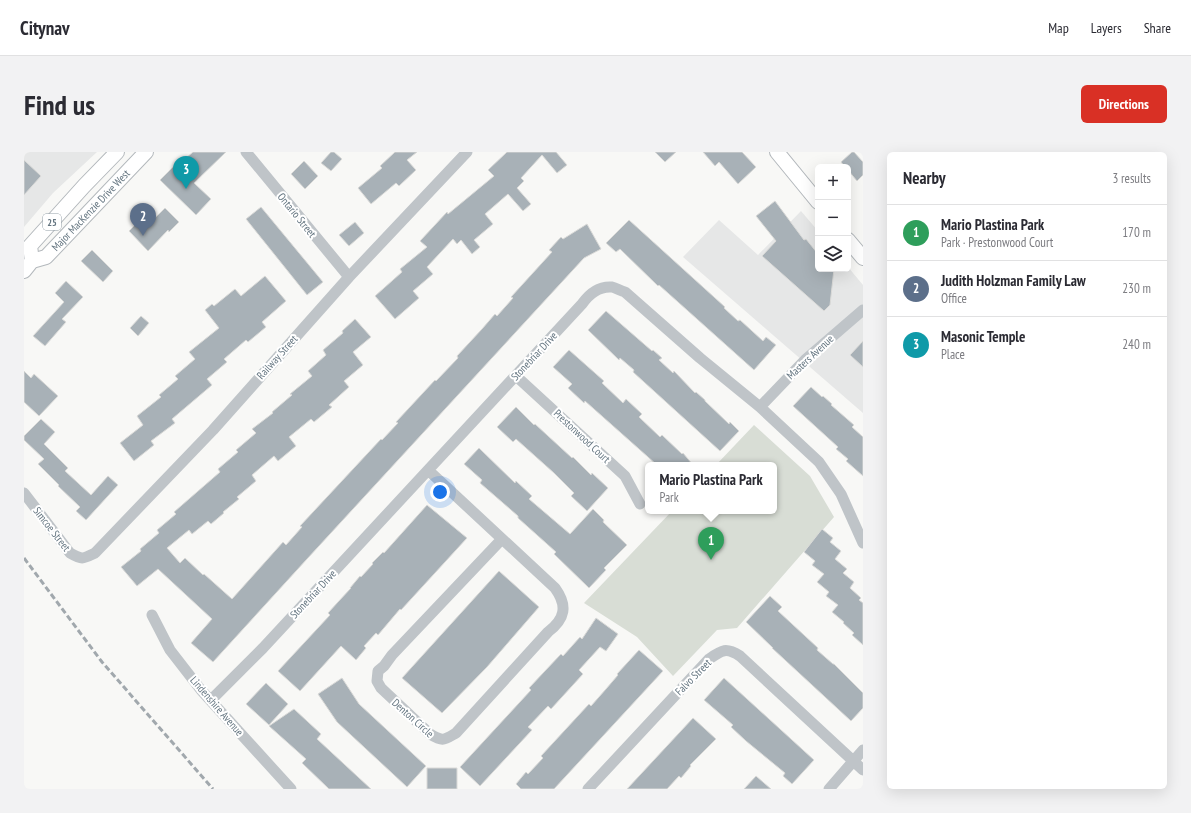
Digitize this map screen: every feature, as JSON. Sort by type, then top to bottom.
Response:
[{"type":"main road","name":"Major MacKenzie Drive West","points":[[117,152],[30,246],[28,266],[46,258],[146,152]]},
{"type":"main road","points":[[777,152],[816,200]]},
{"type":"main road","points":[[851,244],[863,258]]},
{"type":"street","name":"Ontario Street","points":[[246,152],[349,277]]},
{"type":"street","name":"Railway Street","points":[[85,558],[95,553],[213,430],[349,277],[467,152]]},
{"type":"street","name":"Stonebriar Drive","points":[[210,700],[263,648],[516,376],[582,304],[588,295],[599,289],[613,287],[625,292],[760,408],[819,462],[842,494],[863,543]]},
{"type":"street","name":"Masters Avenue","points":[[760,408],[805,360],[863,310]]},
{"type":"street","name":"Prestonwood Court","points":[[516,376],[625,476],[640,504]]},
{"type":"street","name":"Denton Circle","points":[[428,470],[501,540],[555,588],[561,596],[563,614],[556,626],[548,632],[456,733],[444,740],[438,739],[430,734],[381,688],[377,681],[378,671],[501,540]]},
{"type":"street","name":"Simcoe Street","points":[[24,493],[70,553],[78,558],[85,558]]},
{"type":"street","name":"Lindenshire Avenue","points":[[152,615],[170,650],[210,700],[291,789]]},
{"type":"street","name":"Falvo Street","points":[[588,789],[709,659],[722,650],[732,651],[740,656],[863,770]]},
{"type":"street","points":[[829,789],[863,750]]},
{"type":"shaded area","points":[[24,152],[97,152],[53,193],[24,227]]},
{"type":"shaded area","points":[[801,211],[815,227],[815,272],[851,272],[851,271],[863,285],[863,413],[683,257],[719,220],[758,255]]},
{"type":"shaded area","points":[[754,425],[810,476],[834,517],[737,628],[717,630],[673,676],[637,637],[584,603],[669,514],[777,514],[777,462],[719,462]]},
{"type":"building","points":[[193,152],[226,152],[194,183],[211,199],[196,215],[160,180],[176,164],[177,166]]},
{"type":"building","points":[[331,152],[334,152],[342,159],[331,171],[321,163]]},
{"type":"building","points":[[395,152],[417,152],[407,160],[416,170],[399,186],[396,183],[371,204],[358,188],[382,168],[380,166]]},
{"type":"building","points":[[507,152],[556,152],[567,165],[557,173],[542,155],[521,178],[524,181],[517,188],[531,204],[523,211],[508,194],[485,214],[493,224],[474,240],[480,247],[472,254],[461,240],[457,244],[453,239],[427,267],[433,274],[413,291],[419,298],[395,319],[375,296],[402,272],[400,269],[427,247],[420,241],[447,212],[448,214],[494,176],[488,170]]},
{"type":"building","points":[[655,152],[676,152],[665,162]]},
{"type":"building","points":[[703,152],[742,152],[756,167],[738,184],[719,162],[715,166]]},
{"type":"building","points":[[852,152],[854,152],[863,162],[863,175],[857,181],[851,174],[851,164],[843,164],[841,162]]},
{"type":"building","points":[[24,160],[41,176],[24,195]]},
{"type":"building","points":[[304,161],[318,176],[305,189],[291,174]]},
{"type":"building","points":[[775,201],[804,240],[806,239],[815,250],[815,272],[834,272],[830,305],[824,311],[762,256],[776,241],[756,216]]},
{"type":"building","points":[[261,207],[323,282],[307,295],[246,219]]},
{"type":"building","points":[[165,208],[179,222],[169,232],[168,230],[148,251],[129,231],[139,221],[145,228]]},
{"type":"building","points":[[629,220],[725,307],[724,308],[738,321],[740,320],[763,341],[766,337],[776,345],[754,370],[659,285],[658,286],[620,249],[616,252],[606,243]]},
{"type":"building","points":[[355,222],[364,233],[349,246],[339,235]]},
{"type":"building","points":[[587,224],[601,249],[584,258],[213,662],[191,643],[212,619],[158,569],[137,586],[121,567],[141,551],[140,549],[159,533],[157,530],[176,514],[174,512],[220,472],[218,469],[238,452],[236,450],[256,433],[252,429],[273,413],[272,412],[292,395],[290,394],[312,376],[308,371],[326,355],[323,350],[343,333],[342,331],[355,319],[371,337],[353,352],[363,365],[344,381],[349,387],[329,405],[332,407],[314,422],[311,419],[289,437],[296,446],[278,461],[274,456],[252,475],[256,481],[237,497],[239,499],[223,512],[224,513],[211,524],[208,521],[192,534],[189,530],[167,548],[180,563],[185,558],[232,599],[283,542],[286,545],[302,527],[300,526],[381,439],[382,440],[398,423],[396,422],[435,380],[436,381],[458,358],[457,356],[495,314],[497,316],[513,298],[511,297],[552,252],[549,250],[561,237],[563,239]]},
{"type":"building","points":[[92,250],[113,271],[103,282],[81,261]]},
{"type":"building","points":[[265,276],[286,301],[262,322],[266,327],[248,342],[246,340],[224,359],[227,362],[207,379],[212,385],[172,419],[175,423],[151,441],[154,445],[134,461],[120,443],[143,425],[137,416],[161,397],[159,395],[178,379],[175,376],[195,359],[189,352],[219,328],[205,310],[212,304],[214,306],[235,289],[241,296]]},
{"type":"building","points":[[66,281],[83,297],[62,319],[66,322],[45,346],[33,336],[64,302],[55,293]]},
{"type":"building","points":[[606,311],[662,358],[659,360],[673,373],[674,371],[695,393],[696,392],[729,424],[730,422],[739,431],[720,451],[633,372],[634,370],[620,358],[619,360],[588,330]]},
{"type":"building","points":[[141,316],[149,323],[138,336],[130,328]]},
{"type":"building","points":[[863,341],[863,367],[850,355]]},
{"type":"building","points":[[569,350],[604,381],[602,383],[623,403],[626,399],[642,414],[639,417],[660,437],[662,435],[682,454],[683,453],[690,462],[654,462],[585,401],[584,403],[568,388],[572,384],[553,367]]},
{"type":"building","points":[[24,371],[31,378],[34,374],[58,396],[39,416],[24,402]]},
{"type":"building","points":[[811,387],[822,397],[823,396],[854,425],[852,427],[863,437],[863,476],[846,461],[848,459],[836,449],[838,447],[793,406]]},
{"type":"building","points":[[516,407],[534,425],[535,424],[591,475],[592,473],[608,488],[587,511],[571,496],[574,493],[554,473],[516,439],[513,442],[497,427]]},
{"type":"building","points":[[41,419],[55,432],[44,444],[68,468],[65,471],[91,495],[108,476],[118,485],[86,520],[76,511],[80,507],[38,464],[44,459],[24,440],[24,436]]},
{"type":"building","points":[[479,448],[515,483],[516,481],[532,496],[529,499],[570,534],[593,509],[604,520],[603,522],[627,545],[604,568],[606,570],[589,588],[554,554],[556,552],[480,483],[482,480],[464,464]]},
{"type":"building","points":[[427,505],[467,538],[401,610],[400,609],[378,635],[376,633],[364,646],[366,648],[356,660],[341,646],[300,691],[278,671],[330,615],[328,613],[360,576],[361,577],[383,552],[384,553]]},
{"type":"building","points":[[822,529],[833,538],[830,542],[841,551],[835,559],[847,569],[843,573],[854,582],[850,588],[861,598],[859,600],[863,603],[863,645],[852,635],[854,633],[843,623],[844,622],[832,612],[838,605],[826,596],[829,592],[817,582],[824,574],[812,565],[815,561],[804,552]]},
{"type":"building","points":[[499,571],[539,607],[487,667],[442,713],[402,678]]},
{"type":"building","points":[[770,596],[782,607],[778,611],[863,693],[863,708],[851,721],[746,622]]},
{"type":"building","points":[[596,618],[618,634],[606,651],[600,647],[579,670],[583,674],[551,709],[548,706],[528,727],[532,730],[480,786],[460,767],[531,690],[529,688],[561,654],[563,656],[580,637],[582,639]]},
{"type":"building","points":[[639,650],[663,671],[554,789],[521,789],[516,784],[526,772],[528,774],[543,758],[541,756],[589,704],[591,706]]},
{"type":"building","points":[[342,678],[359,704],[426,766],[407,787],[337,722],[318,694]]},
{"type":"building","points":[[724,678],[814,760],[792,784],[783,776],[785,773],[746,741],[731,727],[733,725],[704,700]]},
{"type":"building","points":[[266,683],[288,704],[269,725],[246,704]]},
{"type":"building","points":[[294,709],[321,734],[317,739],[371,789],[329,789],[302,763],[306,759],[269,726]]},
{"type":"building","points":[[693,718],[716,739],[690,765],[691,766],[681,778],[679,776],[667,789],[627,789]]},
{"type":"building","points":[[427,768],[457,768],[457,789],[427,789]]},
{"type":"building","points":[[756,776],[771,789],[744,789]]},
{"type":"railway","points":[[24,558],[102,662],[213,789]]},
{"type":"place","name":"Masonic Temple","points":[[186,189]]},
{"type":"place","name":"Judith Holzman Family Law","points":[[143,236]]},
{"type":"place","name":"Mario Plastina Park","points":[[711,560]]}]
